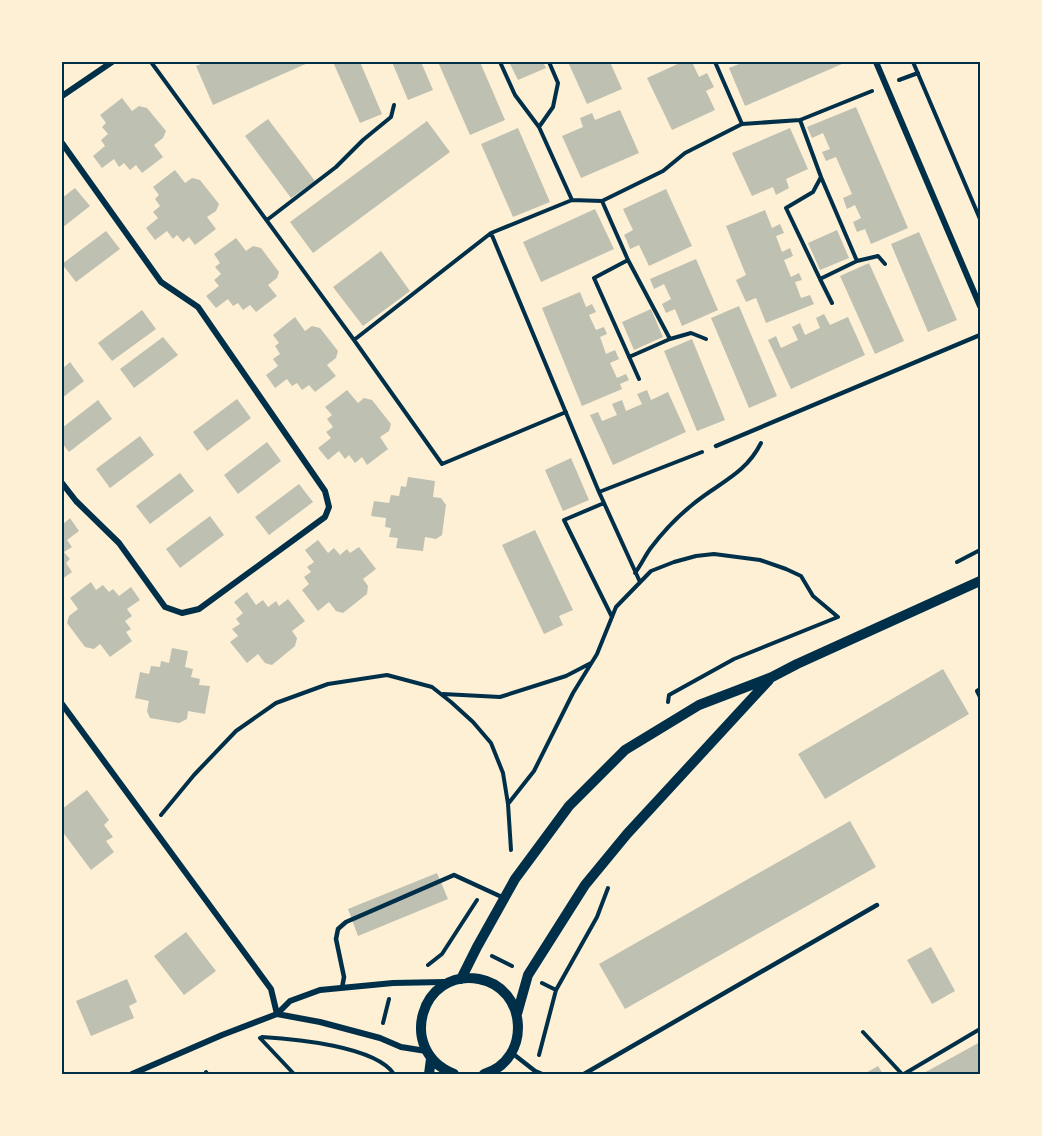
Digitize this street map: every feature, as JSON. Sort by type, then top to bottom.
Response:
[{"type":"street","points":[[62,96],[112,62]]},
{"type":"street","points":[[876,62],[981,306]]},
{"type":"street","points":[[62,143],[161,282],[198,307],[325,492],[329,507],[325,517],[199,609],[182,613],[165,607],[119,543],[76,501],[62,483]]},
{"type":"street","points":[[429,1074],[428,1055],[421,1035],[421,1019],[426,1004],[436,991],[455,980],[477,947],[515,879],[569,806],[626,750],[699,705],[772,677],[981,581]]},
{"type":"street","points":[[484,1074],[497,1070],[512,1053],[518,1035],[517,1014],[528,975],[585,885],[627,834],[772,677]]},
{"type":"street","points":[[62,704],[271,989],[277,1014]]},
{"type":"street","points":[[132,1074],[277,1014],[290,1001],[320,990],[393,983],[479,979],[496,986],[509,998],[517,1014]]},
{"type":"street","points":[[277,1014],[320,1022],[380,1038],[428,1055],[441,1068],[454,1074]]},
{"type":"lane","points":[[716,446],[981,335]]},
{"type":"lane","points":[[342,988],[344,977],[336,939],[338,929],[346,922],[454,875],[504,898]]},
{"type":"lane","points":[[584,1074],[877,905]]},
{"type":"lane","points":[[512,1053],[542,1074]]},
{"type":"path","points":[[151,62],[442,464],[566,411]]},
{"type":"path","points":[[500,62],[515,95],[538,127],[572,200]]},
{"type":"path","points":[[538,127],[553,107],[558,83],[549,62]]},
{"type":"path","points":[[715,62],[742,124]]},
{"type":"path","points":[[914,62],[981,219]]},
{"type":"path","points":[[354,340],[491,233],[572,200],[602,201],[663,171],[685,153],[742,124],[800,120],[886,85]]},
{"type":"path","points":[[267,220],[336,166],[391,117],[394,105]]},
{"type":"path","points":[[800,120],[821,177],[857,261]]},
{"type":"path","points":[[821,177],[813,192],[786,208],[832,303]]},
{"type":"path","points":[[602,201],[628,260],[669,339]]},
{"type":"path","points":[[491,233],[599,492],[640,582]]},
{"type":"path","points":[[820,279],[857,261],[878,256],[885,264]]},
{"type":"path","points":[[628,260],[594,278],[639,379]]},
{"type":"path","points":[[629,357],[669,339],[692,333],[706,339]]},
{"type":"path","points":[[635,573],[650,549],[673,522],[693,504],[740,472],[756,453],[763,440],[766,425]]},
{"type":"path","points":[[599,492],[716,446]]},
{"type":"path","points":[[604,502],[564,520],[612,618]]},
{"type":"path","points":[[957,562],[981,550]]},
{"type":"path","points":[[508,804],[534,771],[573,693],[597,654],[616,606],[651,571],[696,556],[714,554],[760,560],[801,576],[813,596],[838,617],[725,664],[669,695],[665,710]]},
{"type":"path","points":[[442,694],[500,697],[566,676],[593,661]]},
{"type":"path","points":[[151,826],[194,775],[236,731],[276,703],[328,684],[387,675],[432,687],[474,722],[491,743],[503,773],[511,850]]},
{"type":"path","points":[[981,689],[977,691],[981,697]]},
{"type":"path","points":[[535,1071],[556,990],[597,917],[608,886]]},
{"type":"path","points":[[454,937],[556,990]]},
{"type":"path","points":[[863,1032],[903,1074],[981,1029]]},
{"type":"path","points":[[294,1074],[259,1037],[327,1045],[358,1053],[384,1064],[394,1074]]},
{"type":"building","points":[[206,62],[308,63],[213,105],[196,66]]},
{"type":"building","points":[[333,62],[360,62],[382,114],[360,123]]},
{"type":"building","points":[[392,62],[421,62],[433,90],[408,100]]},
{"type":"building","points":[[438,62],[480,62],[505,120],[470,135]]},
{"type":"building","points":[[509,62],[543,62],[546,68],[518,80]]},
{"type":"building","points":[[568,62],[610,62],[622,89],[587,104]]},
{"type":"building","points":[[682,62],[692,62],[699,77],[707,73],[714,87],[706,91],[715,110],[672,130],[647,78]]},
{"type":"building","points":[[744,62],[840,62],[842,64],[745,106],[729,68]]},
{"type":"building","points":[[122,98],[132,111],[139,106],[147,108],[166,131],[163,138],[154,145],[163,157],[142,173],[136,165],[130,170],[124,163],[119,167],[114,159],[102,168],[93,156],[105,146],[101,140],[108,134],[102,127],[106,123],[100,115]]},
{"type":"building","points":[[856,107],[908,228],[871,244],[865,229],[857,232],[853,222],[861,218],[855,205],[847,209],[843,198],[852,194],[836,157],[826,161],[822,152],[830,149],[823,133],[812,138],[807,127]]},
{"type":"building","points":[[620,110],[639,153],[581,178],[562,136],[583,127],[580,118],[592,113],[595,120]]},
{"type":"building","points":[[268,119],[315,181],[291,198],[245,136]]},
{"type":"building","points":[[427,121],[450,152],[313,253],[290,222]]},
{"type":"building","points":[[518,128],[550,202],[513,217],[481,144]]},
{"type":"building","points":[[790,128],[808,169],[786,179],[789,188],[776,195],[773,187],[752,196],[732,153]]},
{"type":"building","points":[[175,170],[185,183],[192,178],[200,180],[219,204],[216,211],[207,217],[216,229],[195,245],[189,237],[183,242],[177,235],[173,239],[167,231],[155,240],[146,228],[158,218],[153,212],[160,206],[155,199],[159,195],[153,187]]},
{"type":"building","points":[[75,188],[90,206],[62,228],[62,198]]},
{"type":"building","points":[[666,189],[692,246],[649,266],[639,245],[630,249],[624,235],[633,230],[623,209]]},
{"type":"building","points":[[595,209],[614,249],[541,282],[523,242]]},
{"type":"building","points":[[765,210],[772,228],[780,224],[784,233],[776,236],[782,252],[790,248],[793,256],[784,260],[791,277],[799,273],[802,280],[795,282],[801,298],[810,295],[814,304],[766,323],[756,298],[746,302],[736,280],[746,275],[726,226]]},
{"type":"building","points":[[837,230],[849,258],[820,270],[808,243]]},
{"type":"building","points":[[106,231],[120,249],[76,282],[62,264]]},
{"type":"building","points":[[919,232],[957,320],[928,332],[891,244]]},
{"type":"building","points":[[236,238],[246,251],[253,246],[261,248],[279,272],[277,278],[268,285],[277,296],[256,312],[250,305],[243,310],[238,303],[233,306],[228,299],[216,308],[206,296],[219,286],[214,280],[221,274],[215,267],[220,263],[214,254]]},
{"type":"building","points":[[381,251],[410,291],[363,326],[333,287]]},
{"type":"building","points":[[696,259],[718,310],[682,326],[675,309],[666,313],[662,304],[671,299],[664,284],[654,289],[650,279]]},
{"type":"building","points":[[869,263],[904,341],[875,354],[840,276]]},
{"type":"building","points":[[580,292],[586,307],[592,304],[596,312],[589,315],[596,330],[604,327],[607,334],[600,337],[606,354],[615,350],[619,359],[610,363],[617,378],[626,374],[629,380],[620,384],[622,389],[582,406],[542,308]]},
{"type":"building","points":[[739,306],[777,396],[749,408],[711,318]]},
{"type":"building","points":[[651,309],[663,337],[634,350],[622,322]]},
{"type":"building","points":[[142,310],[156,329],[112,361],[98,343]]},
{"type":"building","points":[[824,314],[830,325],[848,317],[865,355],[791,389],[768,340],[776,336],[781,348],[798,340],[792,327],[800,323],[805,335],[820,328],[816,318]]},
{"type":"building","points":[[295,317],[305,331],[312,326],[320,328],[338,351],[336,358],[327,365],[336,376],[315,392],[309,385],[302,390],[297,383],[292,386],[287,379],[275,388],[266,375],[278,366],[273,359],[280,354],[275,346],[279,343],[273,335]]},
{"type":"building","points":[[163,337],[178,355],[134,388],[120,369]]},
{"type":"building","points":[[692,339],[725,420],[697,431],[664,351]]},
{"type":"building","points":[[70,362],[84,381],[62,398],[62,369]]},
{"type":"building","points":[[347,390],[358,403],[364,398],[372,400],[391,424],[389,431],[380,437],[388,449],[367,465],[362,457],[355,463],[349,455],[345,459],[339,451],[328,460],[318,448],[331,438],[326,432],[333,427],[327,419],[332,415],[325,407]]},
{"type":"building","points":[[647,390],[651,400],[668,392],[686,432],[613,465],[590,415],[598,412],[602,421],[617,415],[612,404],[622,400],[626,411],[642,404],[637,394]]},
{"type":"building","points":[[237,399],[251,418],[207,451],[193,432]]},
{"type":"building","points":[[98,400],[112,419],[69,452],[62,443],[62,428]]},
{"type":"building","points":[[140,436],[154,455],[110,488],[96,469]]},
{"type":"building","points":[[267,442],[281,461],[238,494],[224,475]]},
{"type":"building","points":[[571,458],[589,500],[563,511],[545,470]]},
{"type":"building","points":[[180,473],[194,491],[150,524],[136,506]]},
{"type":"building","points":[[408,477],[435,481],[433,497],[441,498],[446,505],[442,535],[436,539],[425,537],[423,551],[396,548],[398,538],[389,537],[391,528],[385,527],[386,518],[371,516],[374,501],[389,503],[391,495],[399,496],[401,486],[406,487]]},
{"type":"building","points":[[299,484],[313,502],[269,535],[255,517]]},
{"type":"building","points":[[210,516],[224,535],[180,568],[166,549]]},
{"type":"building","points":[[70,518],[79,531],[67,540],[72,547],[64,552],[70,559],[66,563],[72,572],[62,579],[62,525]]},
{"type":"building","points":[[535,530],[573,610],[559,616],[563,625],[544,634],[502,545]]},
{"type":"building","points":[[318,540],[328,553],[334,548],[340,555],[347,549],[350,553],[359,547],[376,569],[363,579],[368,586],[367,594],[343,613],[336,611],[329,602],[318,611],[302,590],[309,584],[304,577],[311,572],[307,567],[314,562],[305,550]]},
{"type":"building","points":[[91,582],[96,590],[103,585],[109,592],[113,589],[119,596],[131,587],[140,600],[127,609],[132,616],[125,621],[131,629],[126,632],[132,641],[110,657],[100,644],[94,649],[85,647],[67,623],[69,616],[78,609],[70,598]]},
{"type":"building","points":[[247,592],[256,605],[263,600],[268,607],[276,601],[279,606],[288,599],[305,621],[292,631],[297,638],[295,646],[272,665],[265,663],[258,654],[247,663],[230,642],[238,636],[232,629],[240,624],[236,619],[243,613],[234,602]]},
{"type":"building","points":[[172,648],[188,651],[185,667],[193,669],[191,677],[200,679],[199,685],[210,686],[205,714],[188,711],[187,719],[179,723],[150,718],[147,711],[149,701],[135,698],[140,672],[149,674],[151,666],[160,667],[161,661],[169,663]]},
{"type":"building","points":[[943,669],[969,714],[825,799],[798,754]]},
{"type":"building","points":[[87,790],[109,820],[104,825],[113,837],[106,841],[114,852],[91,870],[62,831],[62,809]]},
{"type":"building","points":[[850,821],[876,867],[625,1009],[599,964]]},
{"type":"building","points":[[437,873],[448,899],[358,936],[348,909]]},
{"type":"building","points":[[186,932],[216,971],[184,995],[154,956]]},
{"type":"building","points":[[931,947],[955,991],[932,1004],[907,960]]},
{"type":"building","points":[[127,979],[137,1002],[129,1006],[134,1018],[91,1036],[76,1001]]},
{"type":"building","points":[[980,1042],[980,1074],[922,1074],[962,1052]]},
{"type":"building","points":[[878,1066],[883,1074],[864,1074]]}]
